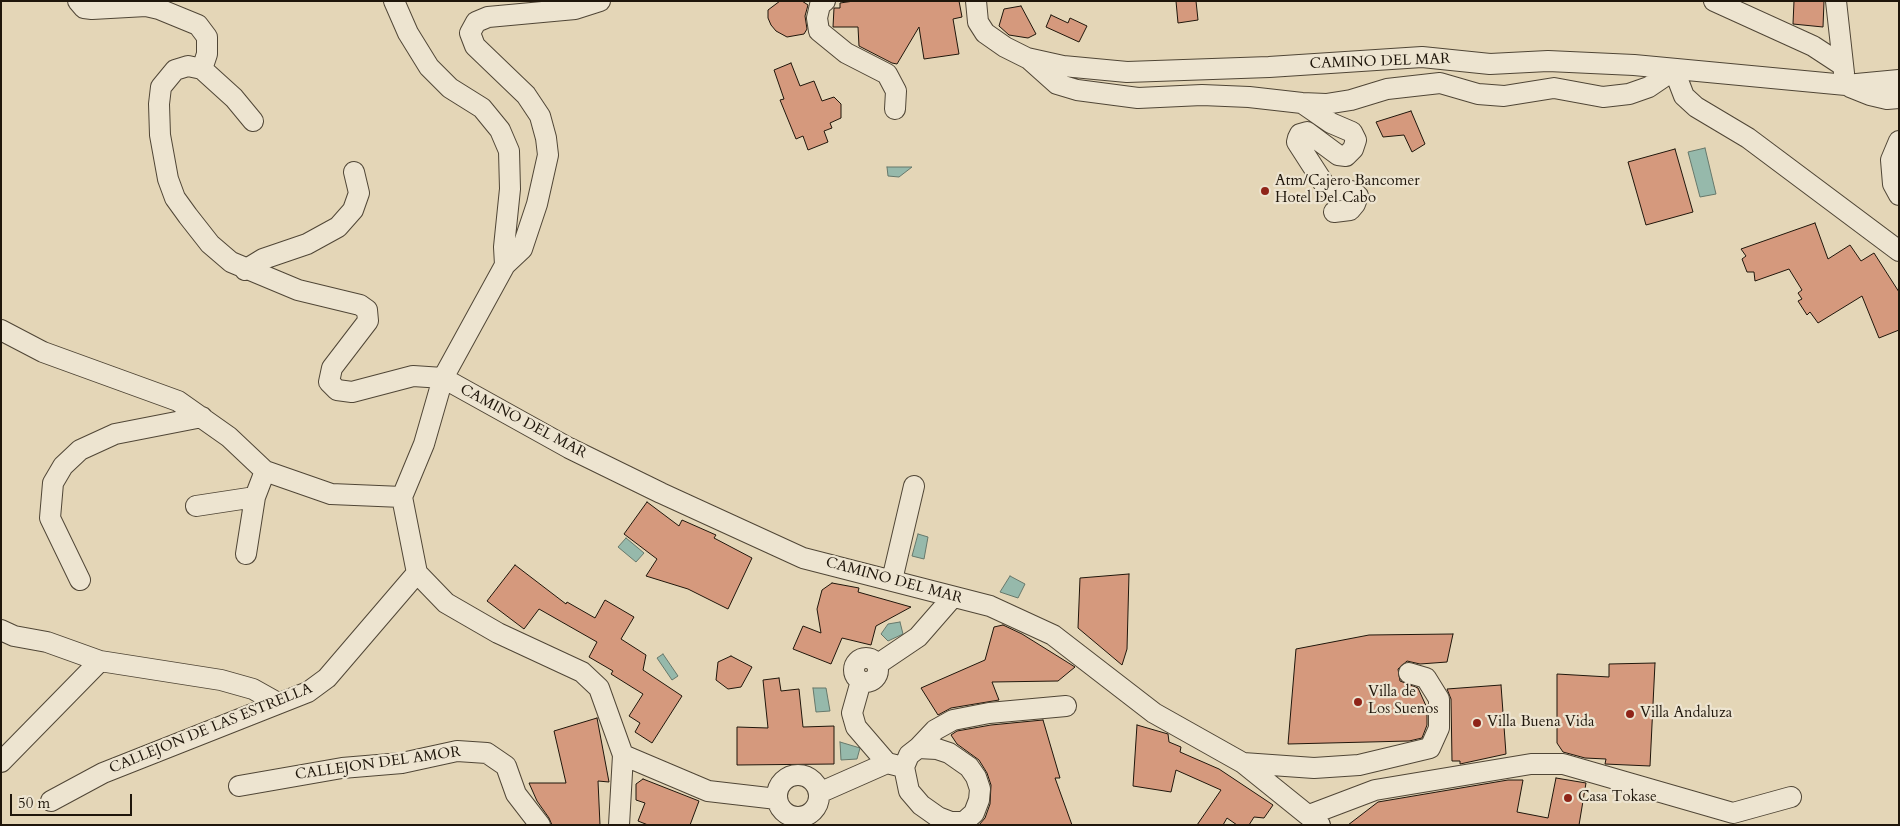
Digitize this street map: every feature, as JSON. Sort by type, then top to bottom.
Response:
[{"type":"street","points":[[394,1],[408,33],[429,67],[450,88],[482,108],[500,130],[509,151],[510,189],[504,247],[505,265]]},
{"type":"street","points":[[505,265],[522,249],[537,204],[548,156],[546,138],[540,116],[526,95],[475,46],[470,33],[476,22],[488,17],[575,8],[600,1]]},
{"type":"street","points":[[825,1],[820,5],[817,18],[819,31],[846,53],[886,74],[896,91],[895,109]]},
{"type":"street","name":"CAMINO DEL MAR","points":[[976,1],[978,22],[984,33],[1005,47],[1028,58],[1063,66],[1127,72],[1269,67],[1422,57],[1490,64],[1548,61],[1634,65],[1846,85],[1899,80]]},
{"type":"street","points":[[1714,1],[1813,46],[1842,65]]},
{"type":"street","points":[[1836,1],[1842,65],[1846,85]]},
{"type":"street","points":[[85,5],[146,6],[159,9],[198,25],[206,37],[207,54],[202,69]]},
{"type":"street","points":[[1028,58],[1057,84],[1077,90],[1138,98],[1202,95],[1249,97],[1302,104],[1326,104],[1351,100],[1387,89],[1440,83],[1504,96],[1554,88],[1603,97],[1629,94],[1649,87],[1674,70],[1684,96],[1696,107],[1748,138],[1899,251]]},
{"type":"street","points":[[253,121],[234,98],[202,69],[180,67],[166,78],[162,87],[159,104],[160,135],[168,179],[175,198],[210,244],[231,262],[245,270],[298,290],[360,305],[367,310],[368,321],[332,368],[330,382],[337,390],[352,392],[413,376],[443,378]]},
{"type":"street","name":"CAMINO DEL MAR","points":[[1846,85],[1870,95],[1887,99],[1899,98]]},
{"type":"street","points":[[1302,104],[1325,119],[1352,132],[1356,140],[1353,149],[1346,156],[1338,156],[1307,132],[1300,134],[1298,138],[1297,142],[1326,187],[1351,192],[1358,196],[1350,210],[1334,212]]},
{"type":"street","points":[[1899,141],[1891,160],[1894,184],[1899,195]]},
{"type":"street","points":[[245,270],[263,259],[307,244],[338,227],[353,210],[359,194],[354,172]]},
{"type":"street","name":"CAMINO DEL MAR","points":[[402,497],[424,444],[443,378],[505,265]]},
{"type":"street","points":[[1,330],[44,352],[178,401],[228,437],[265,471],[331,494],[402,497],[417,573],[446,603],[498,633],[582,672],[599,688],[623,755],[619,825]]},
{"type":"street","name":"CAMINO DEL MAR","points":[[443,378],[569,448],[803,558],[892,580],[952,598],[990,606],[1054,634],[1154,713],[1243,763],[1314,820]]},
{"type":"street","points":[[80,580],[50,518],[53,483],[63,466],[80,450],[115,434],[202,417]]},
{"type":"street","points":[[246,554],[255,497],[265,471]]},
{"type":"street","points":[[892,580],[914,486]]},
{"type":"street","points":[[196,506],[255,497]]},
{"type":"street","name":"CALLEJON DE LAS ESTRELLA","points":[[52,801],[103,773],[308,692],[327,678],[417,573]]},
{"type":"street","points":[[918,748],[937,749],[949,753],[969,767],[976,777],[980,789],[979,800],[974,813],[964,824],[938,817],[921,805],[909,791],[895,765],[856,727],[852,713],[861,681],[869,682],[875,678],[879,671],[878,664],[918,637],[952,598]]},
{"type":"street","points":[[1,630],[14,636],[47,642],[100,660],[221,680],[253,689],[278,703]]},
{"type":"street","points":[[1,762],[100,660]]},
{"type":"street","points":[[1243,763],[1314,768],[1359,765],[1430,748],[1439,728],[1439,698],[1426,678],[1409,672]]},
{"type":"street","points":[[819,793],[895,765],[918,748],[935,730],[953,720],[989,713],[1066,706]]},
{"type":"street","name":"CALLEJON DEL AMOR","points":[[239,786],[342,768],[402,763],[457,751],[487,753],[506,766],[516,794],[540,825]]},
{"type":"street","points":[[623,755],[708,791],[778,799]]},
{"type":"street","points":[[1314,820],[1375,790],[1531,764],[1563,764],[1733,812],[1791,797]]},
{"type":"street","points":[[799,776],[812,780],[819,793],[819,799],[813,811],[802,817],[795,817],[783,811],[778,799],[781,785],[792,777],[799,776]]},
{"type":"shaded area","points":[[1705,148],[1716,194],[1700,197],[1688,152]]},
{"type":"shaded area","points":[[887,167],[912,167],[899,177],[888,176]]},
{"type":"shaded area","points":[[918,534],[928,537],[924,559],[912,556]]},
{"type":"shaded area","points":[[626,538],[644,553],[636,562],[618,547]]},
{"type":"shaded area","points":[[1010,576],[1025,584],[1018,598],[1000,592]]},
{"type":"shaded area","points":[[900,622],[903,634],[888,641],[881,634],[888,624]]},
{"type":"shaded area","points":[[663,654],[678,676],[672,680],[657,658]]},
{"type":"shaded area","points":[[813,688],[826,688],[830,711],[816,712]]},
{"type":"shaded area","points":[[840,742],[860,748],[857,759],[841,760]]},
{"type":"building","points":[[780,1],[802,1],[808,5],[805,16],[807,29],[804,34],[787,37],[776,31],[771,25],[768,18],[768,10]]},
{"type":"building","points":[[854,1],[959,1],[962,17],[953,19],[959,54],[924,59],[919,27],[897,64],[892,63],[859,46],[858,27],[833,27],[834,8],[840,8],[840,3]]},
{"type":"building","points":[[1176,1],[1196,1],[1198,20],[1178,23]]},
{"type":"building","points":[[1794,1],[1824,1],[1823,27],[1793,24]]},
{"type":"building","points":[[1021,6],[1036,34],[1028,38],[1009,35],[999,26],[1004,9]]},
{"type":"building","points":[[1051,15],[1068,23],[1070,18],[1087,26],[1079,42],[1046,27]]},
{"type":"building","points":[[791,63],[800,86],[814,81],[822,101],[834,97],[841,104],[841,118],[830,123],[832,128],[824,131],[828,142],[808,150],[803,136],[796,139],[780,100],[784,99],[774,70]]},
{"type":"building","points":[[1411,111],[1425,144],[1412,152],[1404,135],[1383,137],[1376,122]]},
{"type":"building","points":[[1675,149],[1693,212],[1646,225],[1628,162]]},
{"type":"building","points":[[1815,223],[1828,259],[1850,245],[1861,261],[1874,253],[1899,292],[1899,330],[1879,338],[1862,296],[1818,323],[1810,312],[1807,315],[1798,301],[1802,299],[1798,293],[1802,290],[1789,269],[1755,281],[1754,272],[1747,272],[1742,259],[1746,256],[1741,249]]},
{"type":"building","points":[[647,502],[679,526],[682,520],[716,535],[714,538],[752,558],[728,609],[688,589],[646,576],[657,559],[624,534]]},
{"type":"building","points":[[515,565],[566,604],[567,602],[595,618],[605,600],[634,617],[621,639],[646,655],[643,670],[682,696],[652,743],[635,732],[640,723],[629,716],[643,694],[611,674],[613,671],[589,657],[597,642],[539,609],[524,629],[487,601]]},
{"type":"building","points":[[1129,574],[1127,649],[1122,665],[1078,628],[1080,578]]},
{"type":"building","points":[[832,583],[859,588],[858,592],[911,607],[876,626],[871,645],[842,638],[831,664],[793,649],[803,626],[821,633],[817,609],[822,590]]},
{"type":"building","points":[[1003,625],[1022,634],[1075,667],[1058,681],[992,682],[999,700],[951,708],[938,715],[921,688],[985,660],[994,627]]},
{"type":"building","name":"Villa de Los Suenos","points":[[1453,634],[1447,662],[1420,664],[1407,661],[1398,669],[1400,681],[1418,688],[1427,708],[1427,725],[1422,738],[1409,741],[1288,744],[1296,649],[1369,635]]},
{"type":"building","points":[[731,656],[752,667],[741,687],[728,689],[716,680],[718,662]]},
{"type":"building","points":[[1655,663],[1650,766],[1605,764],[1606,759],[1585,758],[1563,752],[1557,743],[1557,674],[1609,677],[1609,664]]},
{"type":"building","points":[[779,678],[781,691],[799,689],[803,727],[834,726],[834,764],[737,765],[737,727],[768,728],[763,680]]},
{"type":"building","name":"Villa Buena Vida","points":[[1501,685],[1506,754],[1460,764],[1460,761],[1452,761],[1451,699],[1447,689]]},
{"type":"building","points":[[597,718],[609,782],[598,781],[600,825],[552,825],[537,801],[529,783],[566,783],[554,731]]},
{"type":"building","points":[[1043,720],[1060,778],[1055,778],[1072,825],[979,825],[985,818],[990,804],[991,785],[987,773],[979,760],[957,744],[951,735],[957,731],[991,725]]},
{"type":"building","points":[[1137,725],[1168,734],[1169,742],[1181,747],[1180,752],[1219,769],[1273,805],[1264,818],[1254,817],[1249,825],[1237,825],[1227,818],[1223,825],[1197,825],[1221,790],[1176,770],[1171,792],[1133,786]]},
{"type":"building","points":[[1556,778],[1586,783],[1579,825],[1348,825],[1378,802],[1508,780],[1523,780],[1517,812],[1548,818]]},
{"type":"building","points":[[643,779],[699,801],[690,825],[648,825],[638,821],[645,803],[636,800],[636,784]]},
{"type":"place","name":"Atm/Cajero Bancomer Hotel Del Cabo","points":[[1265,191]]},
{"type":"place","name":"Villa de Los Suenos","points":[[1358,702]]},
{"type":"place","name":"Villa Andaluza","points":[[1630,714]]},
{"type":"place","name":"Villa Buena Vida","points":[[1477,723]]},
{"type":"place","name":"Casa Tokase","points":[[1568,798]]}]
